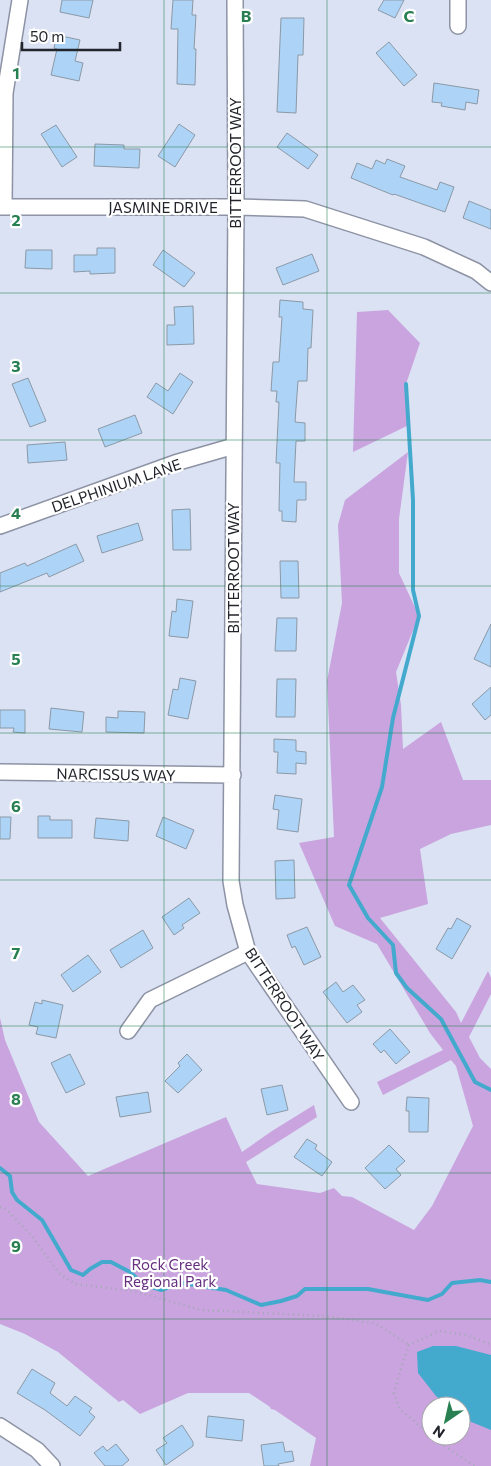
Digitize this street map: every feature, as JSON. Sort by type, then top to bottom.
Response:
[{"type":"street","points":[[2,207],[5,94],[20,0]]},
{"type":"street","name":"BITTERROOT WAY","points":[[235,0],[236,207],[231,882],[235,905],[248,952],[351,1102]]},
{"type":"street","points":[[458,0],[458,26]]},
{"type":"street","name":"JASMINE DRIVE","points":[[2,207],[305,208],[424,247],[476,271],[491,283]]},
{"type":"street","name":"DELPHINIUM LANE","points":[[0,526],[175,463],[234,446]]},
{"type":"street","name":"NARCISSUS WAY","points":[[0,772],[233,775]]},
{"type":"street","points":[[128,1031],[150,1000],[248,952]]},
{"type":"street","points":[[0,1426],[37,1450],[52,1466]]},
{"type":"path","points":[[0,1207],[6,1209],[32,1236],[59,1273],[75,1284],[134,1291],[201,1310],[323,1316],[375,1323],[408,1345]]},
{"type":"path","points":[[474,1466],[435,1439],[400,1409],[394,1393],[408,1345],[439,1330],[467,1335],[491,1345]]},
{"type":"green space","points":[[388,310],[420,343],[406,384],[409,425],[353,452],[357,312]]},
{"type":"green space","name":"Rock Creek Regional Park","points":[[408,452],[399,519],[399,573],[419,616],[396,672],[401,705],[403,749],[441,722],[463,780],[491,780],[491,825],[451,834],[420,849],[428,904],[380,918],[456,1012],[461,1023],[488,971],[491,978],[491,994],[469,1037],[480,1058],[491,1069],[491,1466],[310,1466],[316,1438],[249,1393],[188,1393],[140,1414],[123,1400],[119,1402],[58,1352],[25,1334],[0,1324],[0,1018],[5,1040],[39,1122],[88,1176],[226,1117],[242,1152],[314,1105],[317,1117],[246,1162],[257,1184],[320,1193],[334,1188],[342,1196],[352,1197],[414,1230],[432,1206],[473,1126],[456,1066],[451,1060],[383,1095],[377,1082],[443,1050],[430,1033],[377,944],[335,926],[299,843],[334,837],[327,681],[342,603],[338,525],[345,500]]},
{"type":"water","points":[[433,1346],[456,1346],[491,1355],[491,1430],[471,1422],[471,1396],[436,1396],[418,1373],[417,1352]]},
{"type":"building","points":[[62,0],[93,0],[89,18],[60,12]]},
{"type":"building","points":[[173,0],[193,0],[192,15],[196,15],[194,49],[196,49],[195,85],[177,84],[178,29],[171,29]]},
{"type":"building","points":[[384,0],[404,0],[395,18],[378,10]]},
{"type":"building","points":[[281,18],[304,18],[303,55],[298,55],[296,113],[277,112]]},
{"type":"building","points":[[57,35],[80,40],[75,61],[83,63],[79,81],[51,75],[57,49],[54,48]]},
{"type":"building","points":[[389,42],[417,75],[404,86],[376,53]]},
{"type":"building","points":[[434,83],[479,90],[477,104],[466,102],[465,110],[441,106],[442,103],[432,102]]},
{"type":"building","points":[[179,124],[195,135],[175,167],[158,156]]},
{"type":"building","points":[[56,125],[77,157],[62,167],[41,134]]},
{"type":"building","points":[[287,133],[318,155],[308,169],[277,147]]},
{"type":"building","points":[[95,144],[124,145],[124,149],[140,149],[139,168],[94,166]]},
{"type":"building","points":[[387,159],[405,166],[400,177],[437,190],[440,182],[454,187],[445,212],[393,195],[351,178],[357,163],[372,169],[376,160],[385,164]]},
{"type":"building","points":[[469,201],[491,210],[491,229],[463,218]]},
{"type":"building","points":[[97,248],[115,248],[115,273],[90,274],[90,271],[74,272],[74,255],[97,255]]},
{"type":"building","points":[[26,250],[52,250],[52,269],[25,268]]},
{"type":"building","points":[[163,250],[195,273],[184,287],[153,265]]},
{"type":"building","points":[[312,254],[319,271],[283,285],[276,268]]},
{"type":"building","points":[[280,300],[303,302],[303,309],[313,310],[311,348],[308,348],[307,381],[298,381],[295,422],[305,423],[305,441],[296,441],[294,482],[306,482],[306,500],[297,500],[296,522],[282,521],[282,511],[279,511],[280,463],[276,463],[279,402],[276,402],[277,391],[271,391],[273,362],[279,362],[282,317],[279,317]]},
{"type":"building","points":[[193,306],[194,344],[167,345],[167,325],[175,325],[174,307]]},
{"type":"building","points":[[180,373],[193,382],[173,414],[147,397],[156,383],[168,391]]},
{"type":"building","points":[[28,378],[46,421],[30,427],[12,384]]},
{"type":"building","points":[[135,415],[142,433],[105,447],[98,429]]},
{"type":"building","points":[[65,442],[67,460],[28,463],[27,445]]},
{"type":"building","points":[[190,509],[191,550],[173,550],[172,510]]},
{"type":"building","points":[[138,523],[143,540],[102,553],[97,536]]},
{"type":"building","points":[[76,544],[84,561],[49,577],[47,573],[0,592],[0,573],[25,563],[27,566]]},
{"type":"building","points":[[280,561],[298,561],[299,598],[281,598]]},
{"type":"building","points":[[177,599],[193,601],[188,638],[169,636],[172,611],[176,612]]},
{"type":"building","points":[[277,618],[297,618],[296,651],[275,651]]},
{"type":"building","points":[[491,624],[491,667],[474,659]]},
{"type":"building","points":[[180,678],[196,681],[188,719],[168,715],[173,689],[178,690]]},
{"type":"building","points":[[277,679],[296,679],[295,717],[276,717]]},
{"type":"building","points":[[491,687],[491,715],[485,720],[472,704]]},
{"type":"building","points":[[51,708],[84,712],[82,732],[49,729]]},
{"type":"building","points":[[0,710],[25,710],[25,733],[13,732],[14,728],[0,728]]},
{"type":"building","points":[[118,711],[145,712],[144,733],[106,732],[106,717],[118,718]]},
{"type":"building","points":[[274,739],[296,740],[296,751],[306,752],[306,764],[296,763],[296,774],[277,773],[278,752],[274,752]]},
{"type":"building","points":[[275,795],[302,799],[298,832],[277,829],[279,810],[273,809]]},
{"type":"building","points":[[38,816],[50,816],[50,820],[72,820],[72,838],[38,838]]},
{"type":"building","points":[[0,817],[11,817],[10,839],[0,839]]},
{"type":"building","points":[[163,817],[194,830],[186,849],[156,836]]},
{"type":"building","points":[[96,818],[129,821],[128,841],[94,838]]},
{"type":"building","points":[[294,860],[295,898],[276,899],[275,861]]},
{"type":"building","points":[[189,898],[200,913],[182,925],[184,928],[174,935],[162,917]]},
{"type":"building","points":[[457,918],[471,926],[452,959],[436,949],[448,928],[451,929]]},
{"type":"building","points":[[307,927],[321,957],[304,965],[295,946],[292,948],[287,935]]},
{"type":"building","points":[[143,930],[153,948],[121,968],[110,950]]},
{"type":"building","points":[[88,955],[101,972],[73,992],[61,975]]},
{"type":"building","points":[[336,982],[343,992],[353,985],[365,1000],[357,1005],[362,1012],[347,1023],[323,992]]},
{"type":"building","points":[[42,1000],[63,1005],[56,1038],[36,1034],[38,1027],[29,1025],[35,1002],[42,1004]]},
{"type":"building","points":[[390,1029],[410,1052],[396,1064],[384,1050],[381,1053],[373,1044]]},
{"type":"building","points":[[70,1054],[85,1084],[66,1093],[51,1063]]},
{"type":"building","points":[[187,1054],[202,1070],[178,1093],[165,1081],[180,1066],[178,1063]]},
{"type":"building","points":[[282,1085],[288,1110],[267,1115],[261,1089]]},
{"type":"building","points":[[148,1092],[151,1112],[120,1117],[116,1097]]},
{"type":"building","points":[[407,1097],[429,1098],[428,1132],[409,1132],[409,1111],[406,1111]]},
{"type":"building","points":[[307,1139],[317,1145],[315,1149],[332,1162],[322,1176],[294,1157]]},
{"type":"building","points":[[389,1145],[405,1161],[396,1169],[401,1175],[385,1189],[365,1168]]},
{"type":"building","points":[[32,1369],[55,1383],[50,1393],[67,1406],[75,1396],[92,1408],[89,1412],[95,1417],[80,1436],[45,1410],[17,1393]]},
{"type":"building","points":[[208,1416],[244,1420],[242,1441],[206,1437]]},
{"type":"building","points":[[182,1425],[193,1442],[193,1446],[166,1465],[156,1450],[167,1443],[163,1438]]},
{"type":"building","points":[[283,1442],[285,1452],[292,1451],[294,1461],[278,1464],[279,1466],[264,1466],[261,1445]]},
{"type":"building","points":[[116,1444],[129,1460],[122,1466],[105,1466],[94,1453],[103,1446],[107,1451]]},
{"type":"waterway","points":[[406,384],[413,500],[413,590],[419,616],[393,718],[382,787],[349,885],[368,918],[393,945],[396,973],[407,988],[441,1019],[475,1082],[491,1090]]},
{"type":"waterway","points":[[0,1168],[10,1176],[12,1192],[17,1200],[42,1220],[71,1270],[83,1275],[102,1262],[111,1262],[130,1272],[143,1284],[161,1290],[182,1283],[226,1290],[261,1305],[297,1296],[305,1289],[368,1289],[428,1300],[442,1294],[452,1283],[480,1280],[491,1282]]}]
